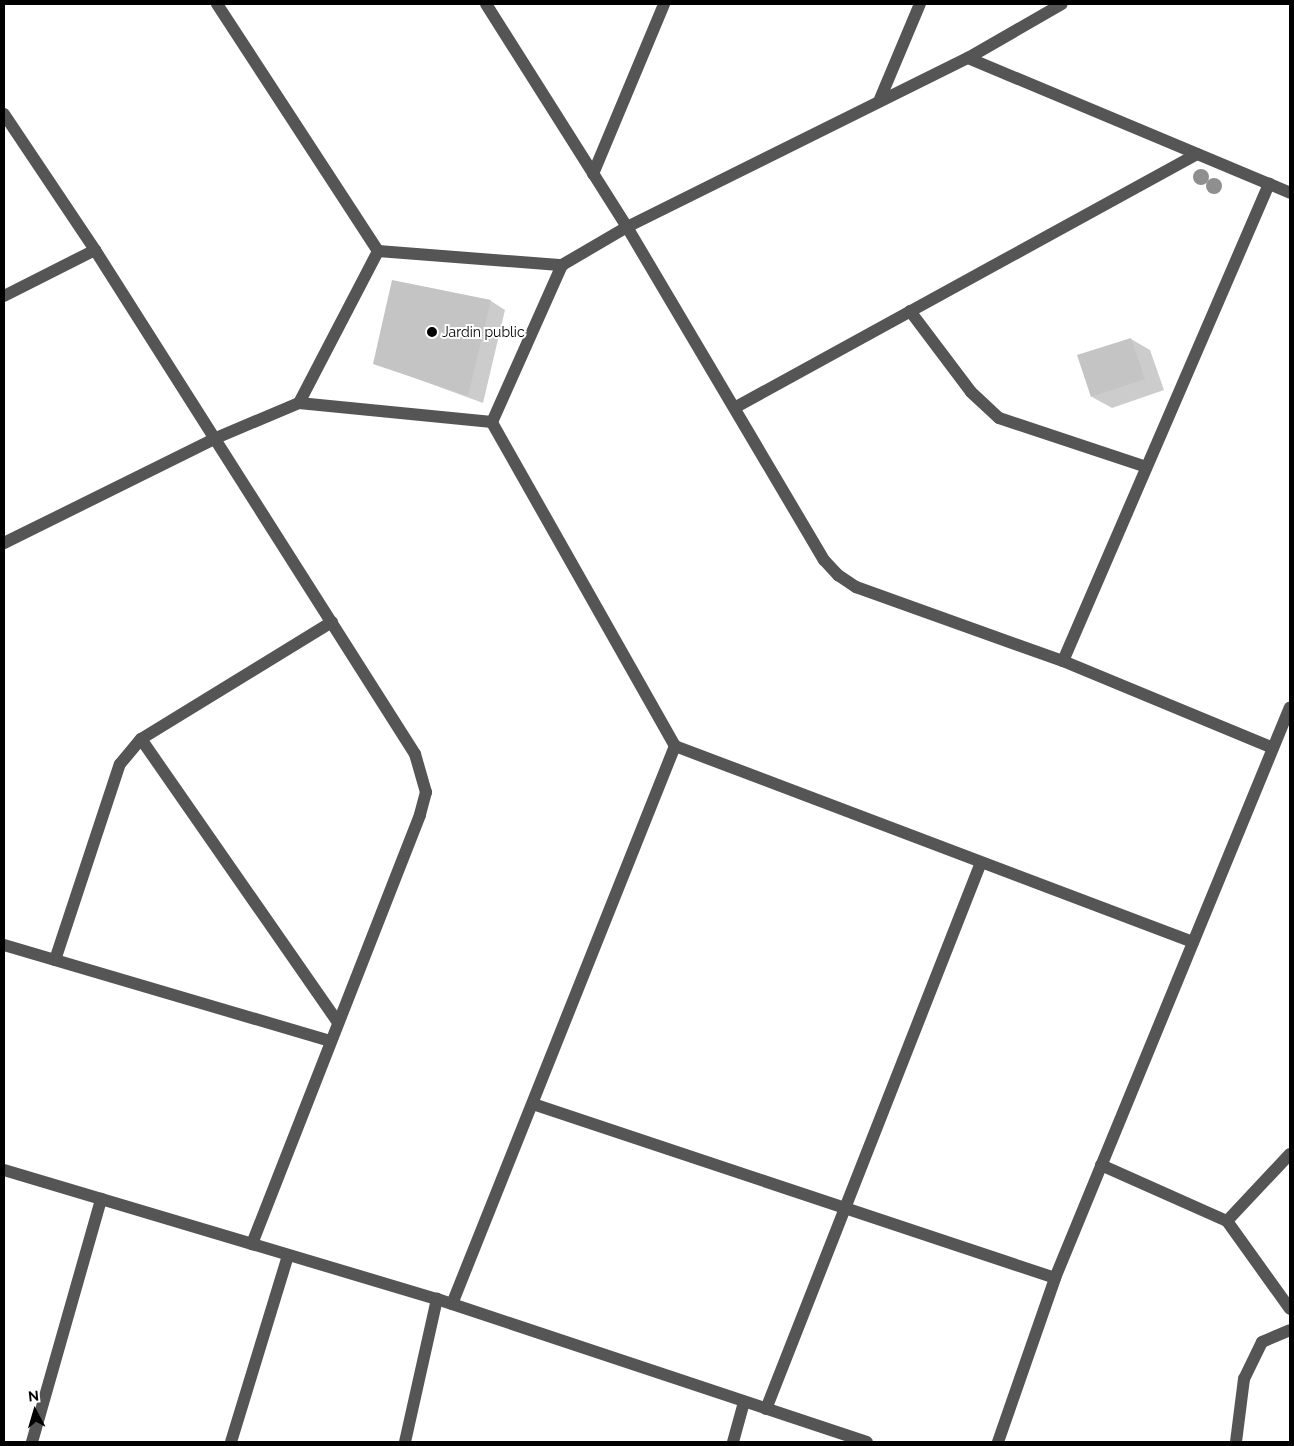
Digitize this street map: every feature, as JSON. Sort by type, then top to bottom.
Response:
[{"type":"street","points":[[217,4],[378,251]]},
{"type":"street","points":[[486,4],[627,227],[736,407],[824,560],[838,575],[856,587],[1063,661],[1273,748]]},
{"type":"street","points":[[593,174],[664,4]]},
{"type":"street","points":[[880,99],[920,4]]},
{"type":"street","points":[[378,251],[562,265],[627,227],[880,99],[968,58],[1062,4]]},
{"type":"street","points":[[968,58],[1290,193]]},
{"type":"street","points":[[4,114],[95,250],[216,438],[415,754],[426,792],[420,815],[252,1244]]},
{"type":"street","points":[[736,407],[1197,154]]},
{"type":"street","points":[[1063,661],[1269,184]]},
{"type":"street","points":[[4,296],[95,250]]},
{"type":"street","points":[[299,403],[378,251]]},
{"type":"street","points":[[492,422],[562,265]]},
{"type":"street","points":[[910,311],[971,392],[999,418],[1146,467]]},
{"type":"street","points":[[4,543],[216,438],[299,403],[492,422]]},
{"type":"street","points":[[492,422],[675,746],[980,865],[1193,942]]},
{"type":"street","points":[[55,960],[108,791],[120,764],[141,739],[332,622]]},
{"type":"street","points":[[998,1442],[1055,1278],[1290,707]]},
{"type":"street","points":[[141,739],[338,1022]]},
{"type":"street","points":[[452,1304],[675,746]]},
{"type":"street","points":[[766,1409],[843,1209],[980,865]]},
{"type":"street","points":[[4,944],[330,1041]]},
{"type":"street","points":[[533,1104],[843,1209],[1055,1278]]},
{"type":"street","points":[[1227,1221],[1290,1154]]},
{"type":"street","points":[[1101,1165],[1227,1221],[1290,1309]]},
{"type":"street","points":[[4,1170],[437,1299],[867,1442]]},
{"type":"street","points":[[32,1442],[101,1199]]},
{"type":"street","points":[[232,1442],[288,1255]]},
{"type":"street","points":[[405,1442],[437,1299]]},
{"type":"street","points":[[1236,1442],[1244,1379],[1262,1342],[1290,1330]]},
{"type":"street","points":[[733,1442],[744,1402]]},
{"type":"building","name":"Jardin public","points":[[392,280],[491,300],[468,396],[373,364]]},
{"type":"building","points":[[1131,338],[1145,379],[1091,397],[1077,355]]},
{"type":"place","name":"Jardin public","points":[[432,332]]}]
